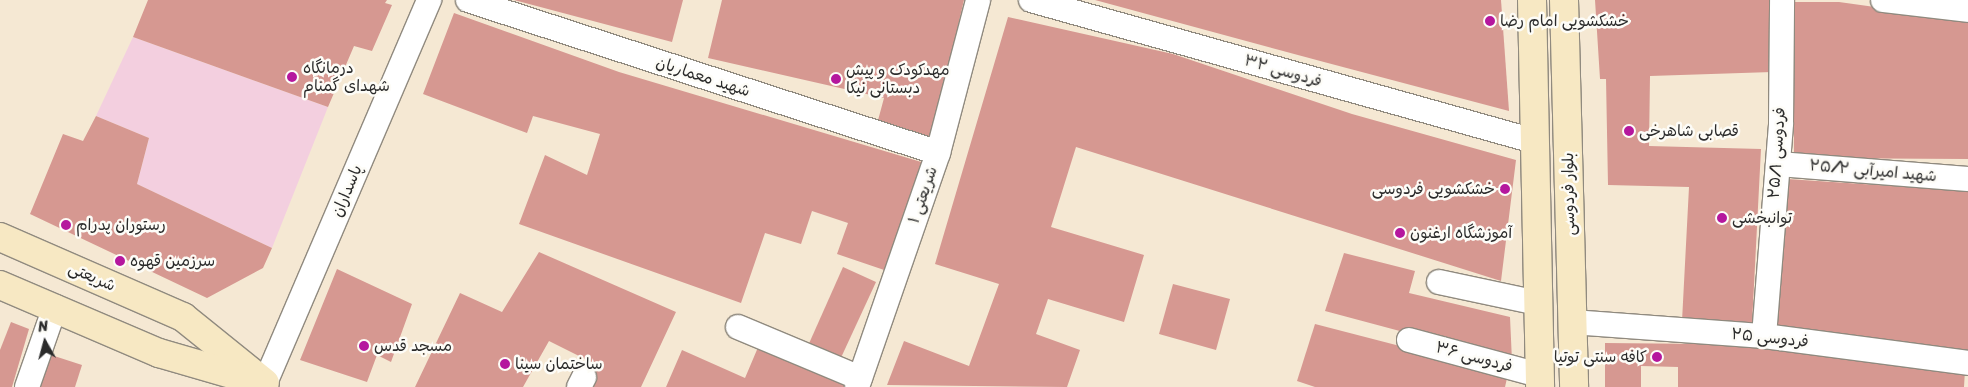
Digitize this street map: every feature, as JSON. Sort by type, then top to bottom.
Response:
[{"type":"main road","name":"بلوار فردوسی","points":[[1532,0],[1540,381]]},
{"type":"main road","name":"بلوار فردوسی","points":[[1564,0],[1574,387]]},
{"type":"main road","name":"شریعتی","points":[[0,237],[184,317],[268,385]]},
{"type":"main road","points":[[0,285],[159,353],[268,385]]},
{"type":"street","name":"پاسداران","points":[[268,385],[429,0]]},
{"type":"street","name":"شهید معماریان","points":[[468,0],[938,153]]},
{"type":"street","name":"شریعتی ۱","points":[[859,382],[938,153],[978,0]]},
{"type":"street","name":"فردوسی ۳۲","points":[[1031,0],[1534,141]]},
{"type":"street","name":"فردوسی ۲۵/۱","points":[[1764,336],[1778,164],[1782,0]]},
{"type":"street","points":[[1882,0],[1968,10]]},
{"type":"street","name":"شهید امیرآبی ۲۵/۲","points":[[1778,164],[1968,179]]},
{"type":"street","points":[[1439,282],[1538,302]]},
{"type":"street","points":[[27,387],[55,307]]},
{"type":"street","name":"فردوسی ۲۵","points":[[1572,322],[1764,336],[1968,363]]},
{"type":"street","points":[[738,328],[859,382]]},
{"type":"street","name":"فردوسی ۳۶","points":[[1410,340],[1540,381]]},
{"type":"shaded area","points":[[133,37],[328,107],[272,248],[137,184],[149,138],[96,116]]},
{"type":"building","name":"درمانگاه شهدای گمنام","points":[[148,0],[387,0],[385,3],[392,5],[372,51],[354,46],[328,107],[133,37]]},
{"type":"building","points":[[514,0],[683,0],[672,42]]},
{"type":"building","points":[[722,0],[964,0],[932,138],[877,124],[884,98],[708,58]]},
{"type":"building","points":[[1095,0],[1501,0],[1509,111],[1324,62]]},
{"type":"building","points":[[1595,0],[1769,0],[1772,72],[1650,76],[1649,146],[1761,149],[1752,324],[1682,321],[1689,187],[1608,185],[1606,79],[1600,79]]},
{"type":"building","points":[[1793,2],[1839,2],[1968,20],[1968,159],[1794,158]]},
{"type":"building","points":[[454,13],[619,72],[928,164],[893,273],[837,254],[848,223],[812,211],[801,244],[765,233],[741,303],[519,224],[545,155],[587,175],[600,134],[533,116],[527,133],[423,94]]},
{"type":"building","points":[[1008,17],[1173,54],[1352,114],[1516,160],[1501,281],[1076,147],[1051,227],[1144,255],[1124,322],[1048,299],[1036,334],[1080,350],[1067,387],[887,385],[904,341],[969,366],[999,284],[935,264]]},
{"type":"building","points":[[96,116],[149,138],[137,184],[272,248],[263,268],[207,298],[30,214],[63,134],[83,141]]},
{"type":"building","points":[[1787,179],[1968,191],[1968,351],[1775,332]]},
{"type":"building","points":[[539,252],[676,312],[641,387],[589,387],[599,366],[549,341],[523,387],[415,387],[460,293],[502,312]]},
{"type":"building","points":[[1344,253],[1415,271],[1409,293],[1510,317],[1512,361],[1325,311]]},
{"type":"building","points":[[843,267],[876,282],[839,362],[807,348]]},
{"type":"building","name":"مسجد قدس","points":[[337,269],[412,304],[391,362],[377,355],[367,382],[300,360]]},
{"type":"building","points":[[1173,284],[1230,299],[1216,350],[1159,334]]},
{"type":"building","points":[[11,322],[29,329],[12,387],[0,387],[0,350]]},
{"type":"building","points":[[1315,324],[1508,374],[1505,387],[1315,387],[1297,381]]},
{"type":"building","points":[[1605,343],[1806,345],[1807,354],[1965,370],[1964,387],[1678,387],[1678,367],[1641,366],[1641,387],[1605,387]]},
{"type":"building","points":[[759,345],[848,380],[845,387],[666,387],[682,350],[745,378]]},
{"type":"building","points":[[45,353],[82,365],[75,387],[36,387]]},
{"type":"place","name":"خشکشویی امام رضا","points":[[1490,21]]},
{"type":"place","name":"درمانگاه شهدای گمنام","points":[[292,77]]},
{"type":"place","name":"مهدکودک و پیش دبستانی نیکا","points":[[836,79]]},
{"type":"place","name":"قصابی شاهرخی","points":[[1629,131]]},
{"type":"place","name":"خشکشویی فردوسی","points":[[1505,189]]},
{"type":"place","name":"توانبخشی","points":[[1722,218]]},
{"type":"place","name":"رستوران پدرام","points":[[66,225]]},
{"type":"place","name":"آموزشگاه ارغنون","points":[[1400,233]]},
{"type":"place","name":"سرزمین قهوه","points":[[120,261]]},
{"type":"place","name":"مسجد قدس","points":[[364,346]]},
{"type":"place","name":"کافه سنتی توتیا","points":[[1657,357]]},
{"type":"place","name":"ساختمان سینا","points":[[505,364]]}]
